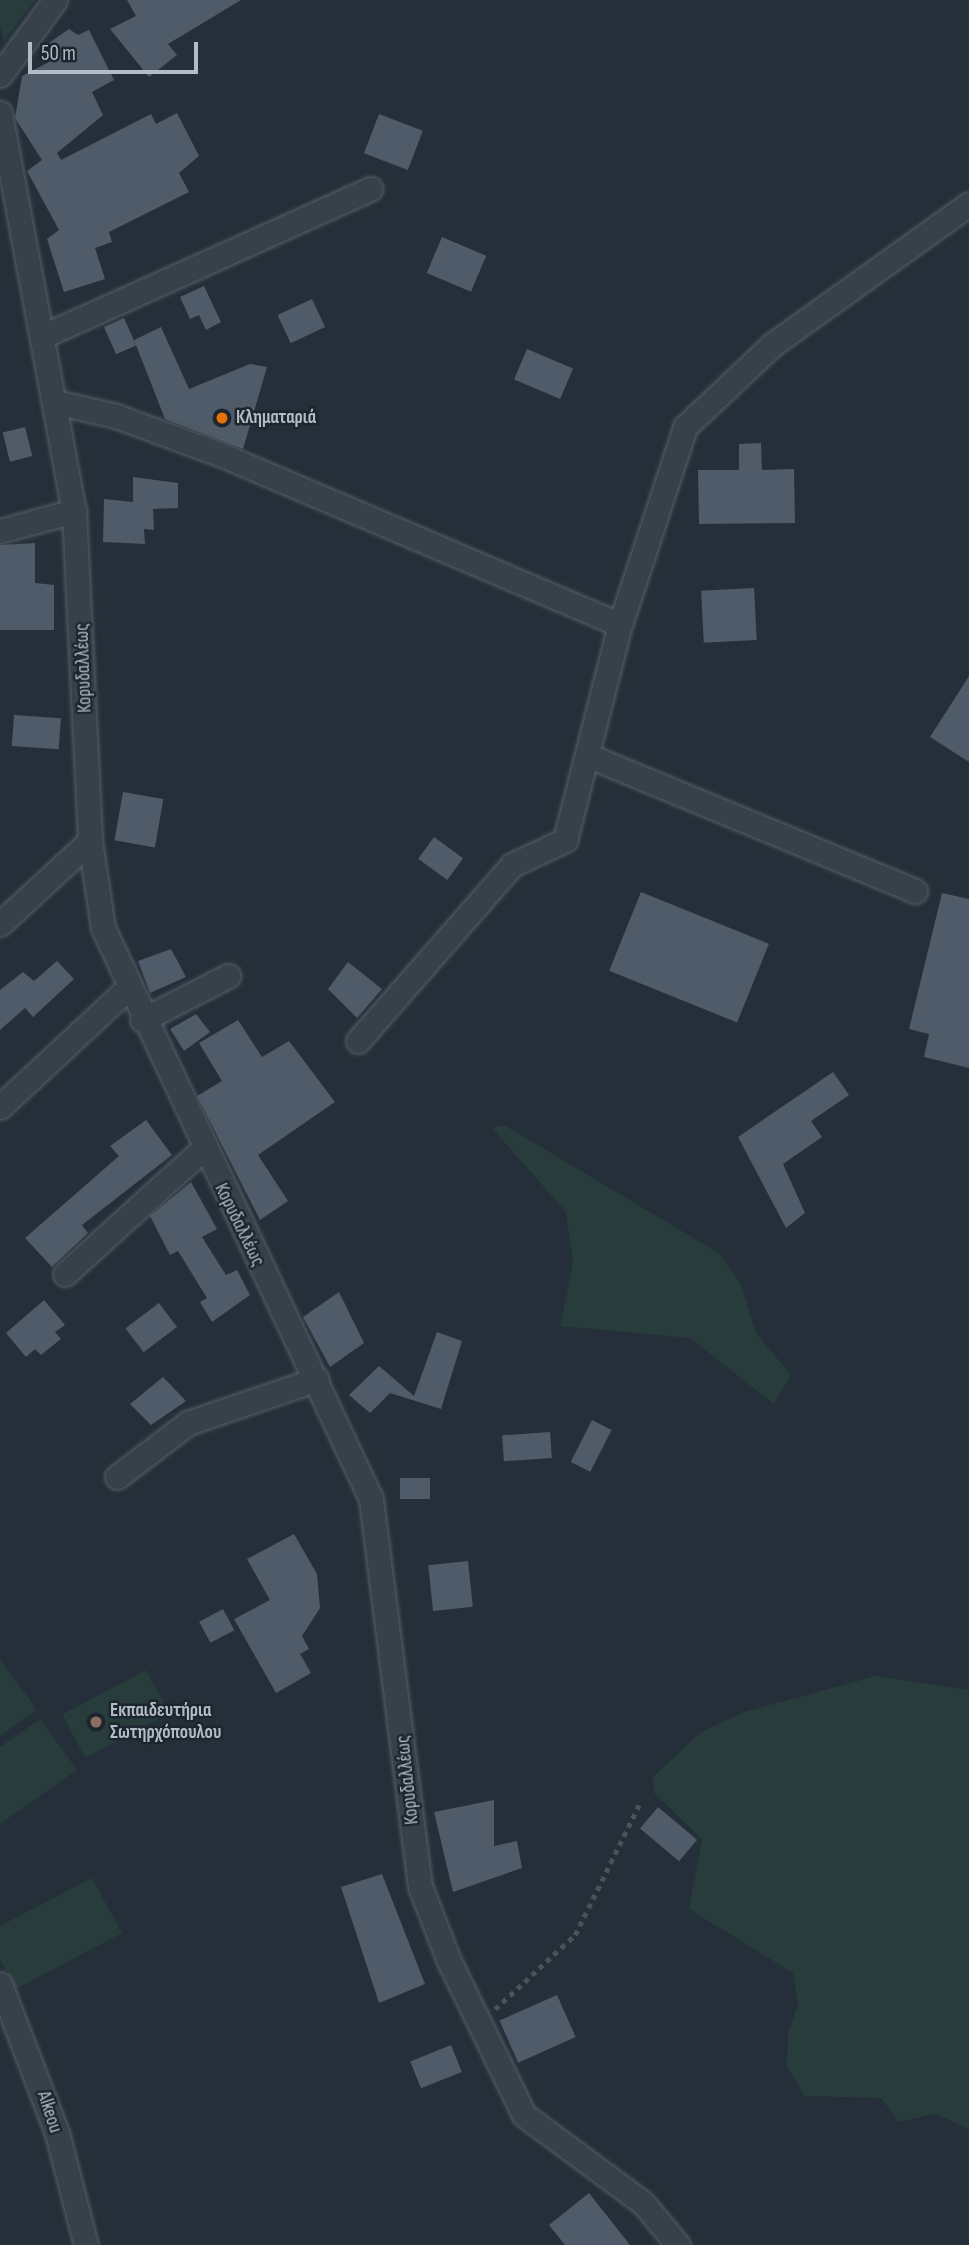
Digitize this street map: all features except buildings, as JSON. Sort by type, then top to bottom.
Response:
[{"type":"street","points":[[0,75],[55,0]]},
{"type":"street","name":"Κορυδαλλέως","points":[[0,113],[74,512],[90,841],[98,907],[142,1020],[317,1379],[373,1508],[420,1886],[478,2025],[524,2115],[643,2203],[678,2245]]},
{"type":"street","points":[[43,336],[370,189]]},
{"type":"street","points":[[358,1041],[512,865],[565,839],[589,756],[620,625],[685,427],[772,345],[969,204]]},
{"type":"street","points":[[55,402],[116,416],[222,455],[620,625]]},
{"type":"street","points":[[0,531],[74,512]]},
{"type":"street","points":[[589,756],[915,891]]},
{"type":"street","points":[[0,924],[90,841]]},
{"type":"street","points":[[142,1020],[228,976]]},
{"type":"street","points":[[0,1107],[128,988]]},
{"type":"street","points":[[65,1275],[203,1149]]},
{"type":"street","points":[[117,1478],[188,1423],[317,1379]]},
{"type":"street","name":"Alkeou","points":[[0,1983],[57,2133],[86,2245]]},
{"type":"path","points":[[478,2025],[575,1935],[639,1805]]},
{"type":"green space","points":[[0,0],[35,0],[4,41],[0,26]]},
{"type":"green space","points":[[504,1125],[719,1253],[741,1285],[756,1333],[791,1375],[774,1404],[690,1338],[560,1326],[573,1263],[566,1212],[492,1128]]},
{"type":"green space","points":[[0,1659],[37,1710],[0,1736]]},
{"type":"green space","points":[[146,1670],[169,1713],[85,1758],[62,1715]]},
{"type":"green space","points":[[876,1676],[969,1690],[969,2129],[935,2114],[899,2122],[881,2098],[805,2096],[787,2067],[788,2034],[798,2004],[793,1973],[689,1909],[702,1839],[654,1793],[653,1777],[701,1732],[744,1712]]},
{"type":"green space","points":[[40,1719],[77,1770],[0,1824],[0,1747]]},
{"type":"green space","points":[[92,1878],[122,1933],[16,1989],[0,1959],[0,1926]]},
{"type":"place","name":"Κληματαριά","points":[[222,418]]},
{"type":"place","name":"Εκπαιδευτήρια Σωτηρχόπουλου","points":[[96,1722]]}]
